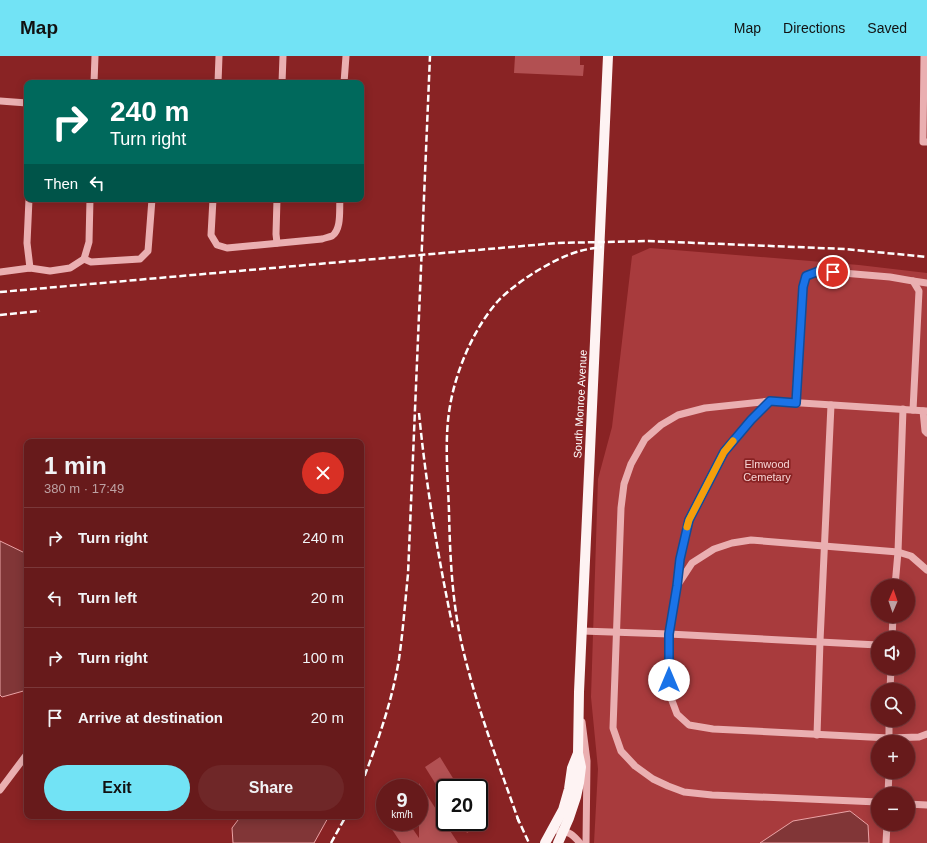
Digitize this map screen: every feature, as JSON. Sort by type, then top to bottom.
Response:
[{"type":"main road","name":"South Monroe Avenue","points":[[557,843],[564,831],[576,797],[581,767],[578,753],[579,692],[608,56]]},
{"type":"main road","name":"South Monroe Avenue","points":[[549,836],[563,810],[569,789],[572,768],[578,753]]},
{"type":"street","points":[[94,80],[95,56]]},
{"type":"street","points":[[218,80],[219,56]]},
{"type":"street","points":[[282,80],[283,56]]},
{"type":"street","points":[[344,80],[346,56]]},
{"type":"street","points":[[924,56],[926,73],[925,142]]},
{"type":"street","points":[[0,101],[24,103]]},
{"type":"street","points":[[28,202],[27,243],[30,268]]},
{"type":"street","points":[[0,272],[30,268],[50,271],[70,268],[84,259],[89,242],[90,202]]},
{"type":"street","points":[[84,259],[91,262],[140,259],[148,251],[152,202]]},
{"type":"street","points":[[213,202],[211,236],[217,245],[227,248],[322,239],[332,236],[336,232],[339,223],[340,202]]},
{"type":"street","points":[[277,202],[277,243]]},
{"type":"street","points":[[796,403],[803,287],[806,276],[819,271],[890,277],[913,282],[927,283]]},
{"type":"street","points":[[913,282],[919,291],[913,410]]},
{"type":"street","points":[[770,401],[751,420],[724,452],[689,520],[680,559],[669,634],[669,680],[671,698],[677,714],[690,725],[713,730],[871,739]]},
{"type":"street","points":[[871,802],[712,796],[684,792],[653,779],[635,766],[621,751],[613,728],[621,508],[624,484],[631,464],[645,439],[661,425],[678,415],[705,408],[770,401],[925,411],[924,431],[927,433]]},
{"type":"street","points":[[817,735],[831,404]]},
{"type":"street","points":[[896,579],[898,552],[903,409]]},
{"type":"street","points":[[677,586],[692,563],[714,549],[732,543],[751,540],[898,552],[911,556],[927,570]]},
{"type":"street","points":[[582,631],[871,645]]},
{"type":"street","points":[[579,692],[587,761],[586,843]]},
{"type":"street","points":[[915,737],[927,734]]},
{"type":"street","points":[[0,790],[24,758]]},
{"type":"street","points":[[915,804],[927,805]]},
{"type":"street","points":[[549,836],[564,831],[573,834],[580,843]]},
{"type":"street","points":[[886,843],[887,831]]},
{"type":"street","points":[[549,836],[557,843]]},
{"type":"green space","name":"Elmwood Cemetary","points":[[650,248],[859,265],[927,273],[927,843],[594,843],[598,769],[591,697],[598,479],[612,427],[632,256]]},
{"type":"shaded area","points":[[0,541],[24,553],[24,691],[2,697],[0,695]]},
{"type":"shaded area","points":[[850,811],[868,825],[869,843],[760,843],[793,821]]},
{"type":"shaded area","points":[[239,819],[327,819],[314,843],[233,843],[232,828]]},
{"type":"building","points":[[515,56],[580,56],[580,65],[584,65],[583,76],[514,73]]},
{"type":"building","points":[[440,757],[453,779],[436,779],[436,785],[425,767]]},
{"type":"building","points":[[428,797],[436,809],[436,831],[450,831],[458,843],[401,843],[393,831],[414,831],[419,838],[419,831],[428,831]]},
{"type":"railway","points":[[364,777],[383,723],[396,675],[402,638],[408,574],[430,56]]},
{"type":"railway","points":[[0,292],[557,243],[648,241],[845,249],[927,257]]},
{"type":"railway","points":[[519,822],[480,710],[458,625],[451,561],[447,472],[448,419],[453,392],[461,364],[481,324],[498,301],[515,286],[547,265],[570,254],[602,247]]},
{"type":"railway","points":[[0,315],[40,311]]},
{"type":"railway","points":[[419,413],[433,521],[453,628]]},
{"type":"railway","points":[[517,817],[529,843]]},
{"type":"railway","points":[[331,843],[344,819]]},
{"type":"slow traffic","points":[[687,527],[689,520],[724,452],[733,441]]},
{"type":"route","points":[[669,680],[669,634],[680,559],[689,520],[724,452],[751,420],[770,401],[796,403],[803,287],[806,276],[819,271],[833,272]]}]
